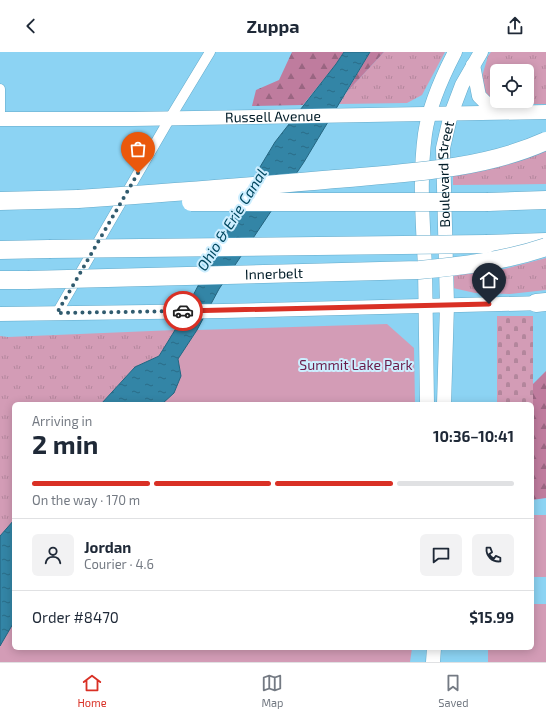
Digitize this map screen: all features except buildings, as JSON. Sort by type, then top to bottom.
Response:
[{"type":"highway","points":[[0,201],[78,199],[240,188],[395,174],[457,166],[499,157],[546,141]]},
{"type":"highway","points":[[78,199],[207,202],[488,202],[546,200]]},
{"type":"highway","points":[[0,250],[546,242]]},
{"type":"highway","name":"Innerbelt","points":[[0,280],[419,270],[471,265],[511,257],[546,247]]},
{"type":"main road","name":"Boulevard Street","points":[[427,402],[422,165],[425,134],[429,114],[446,69],[455,52]]},
{"type":"main road","name":"Boulevard Street","points":[[444,402],[447,305],[442,161],[445,132],[462,85],[481,52]]},
{"type":"main road","points":[[473,65],[479,96],[485,102],[505,113]]},
{"type":"main road","name":"Russell Avenue","points":[[0,119],[546,112]]},
{"type":"main road","points":[[0,314],[214,311],[543,303]]},
{"type":"main road","points":[[432,662],[434,650]]},
{"type":"street","points":[[57,313],[210,52]]},
{"type":"street","points":[[0,89],[0,119]]},
{"type":"green space","points":[[292,52],[344,52],[303,105],[252,106],[256,90],[279,80]]},
{"type":"green space","points":[[370,52],[384,52],[346,93]]},
{"type":"green space","points":[[384,52],[445,52],[422,95],[407,103],[339,104],[346,93]]},
{"type":"green space","points":[[491,52],[546,52],[546,104],[534,104],[534,64],[490,64],[490,99],[486,98],[481,80],[488,56]]},
{"type":"green space","points":[[546,150],[546,184],[453,185],[453,176],[482,170]]},
{"type":"green space","points":[[546,258],[546,290],[510,294],[475,293],[453,288],[451,276],[504,269]]},
{"type":"green space","points":[[497,316],[533,316],[533,402],[497,402]]},
{"type":"green space","name":"Summit Lake Park","points":[[387,324],[414,348],[415,402],[164,402],[174,392],[181,376],[178,359],[197,330]]},
{"type":"green space","points":[[175,330],[159,356],[135,367],[103,402],[12,402],[12,522],[0,536],[0,336],[8,337]]},
{"type":"green space","points":[[546,371],[546,498],[534,500],[534,402],[515,402]]},
{"type":"green space","points":[[534,515],[546,515],[546,577],[534,577]]},
{"type":"green space","points":[[534,604],[546,604],[546,662],[488,662],[488,650],[534,650]]},
{"type":"green space","points":[[12,625],[12,650],[412,650],[410,662],[0,662],[0,646]]},
{"type":"water","points":[[344,52],[370,52],[304,162],[219,289],[197,330],[178,359],[181,376],[174,393],[164,402],[103,402],[135,367],[159,356],[175,330],[260,167],[275,142]]},
{"type":"water","points":[[12,522],[12,625],[0,646],[0,536]]},
{"type":"way so far","points":[[138,173],[57,313],[183,311]]},
{"type":"route","points":[[183,311],[238,311],[489,304]]},
{"type":"water label","name":"Ohio & Erie Canal","points":[[232,220]]}]
